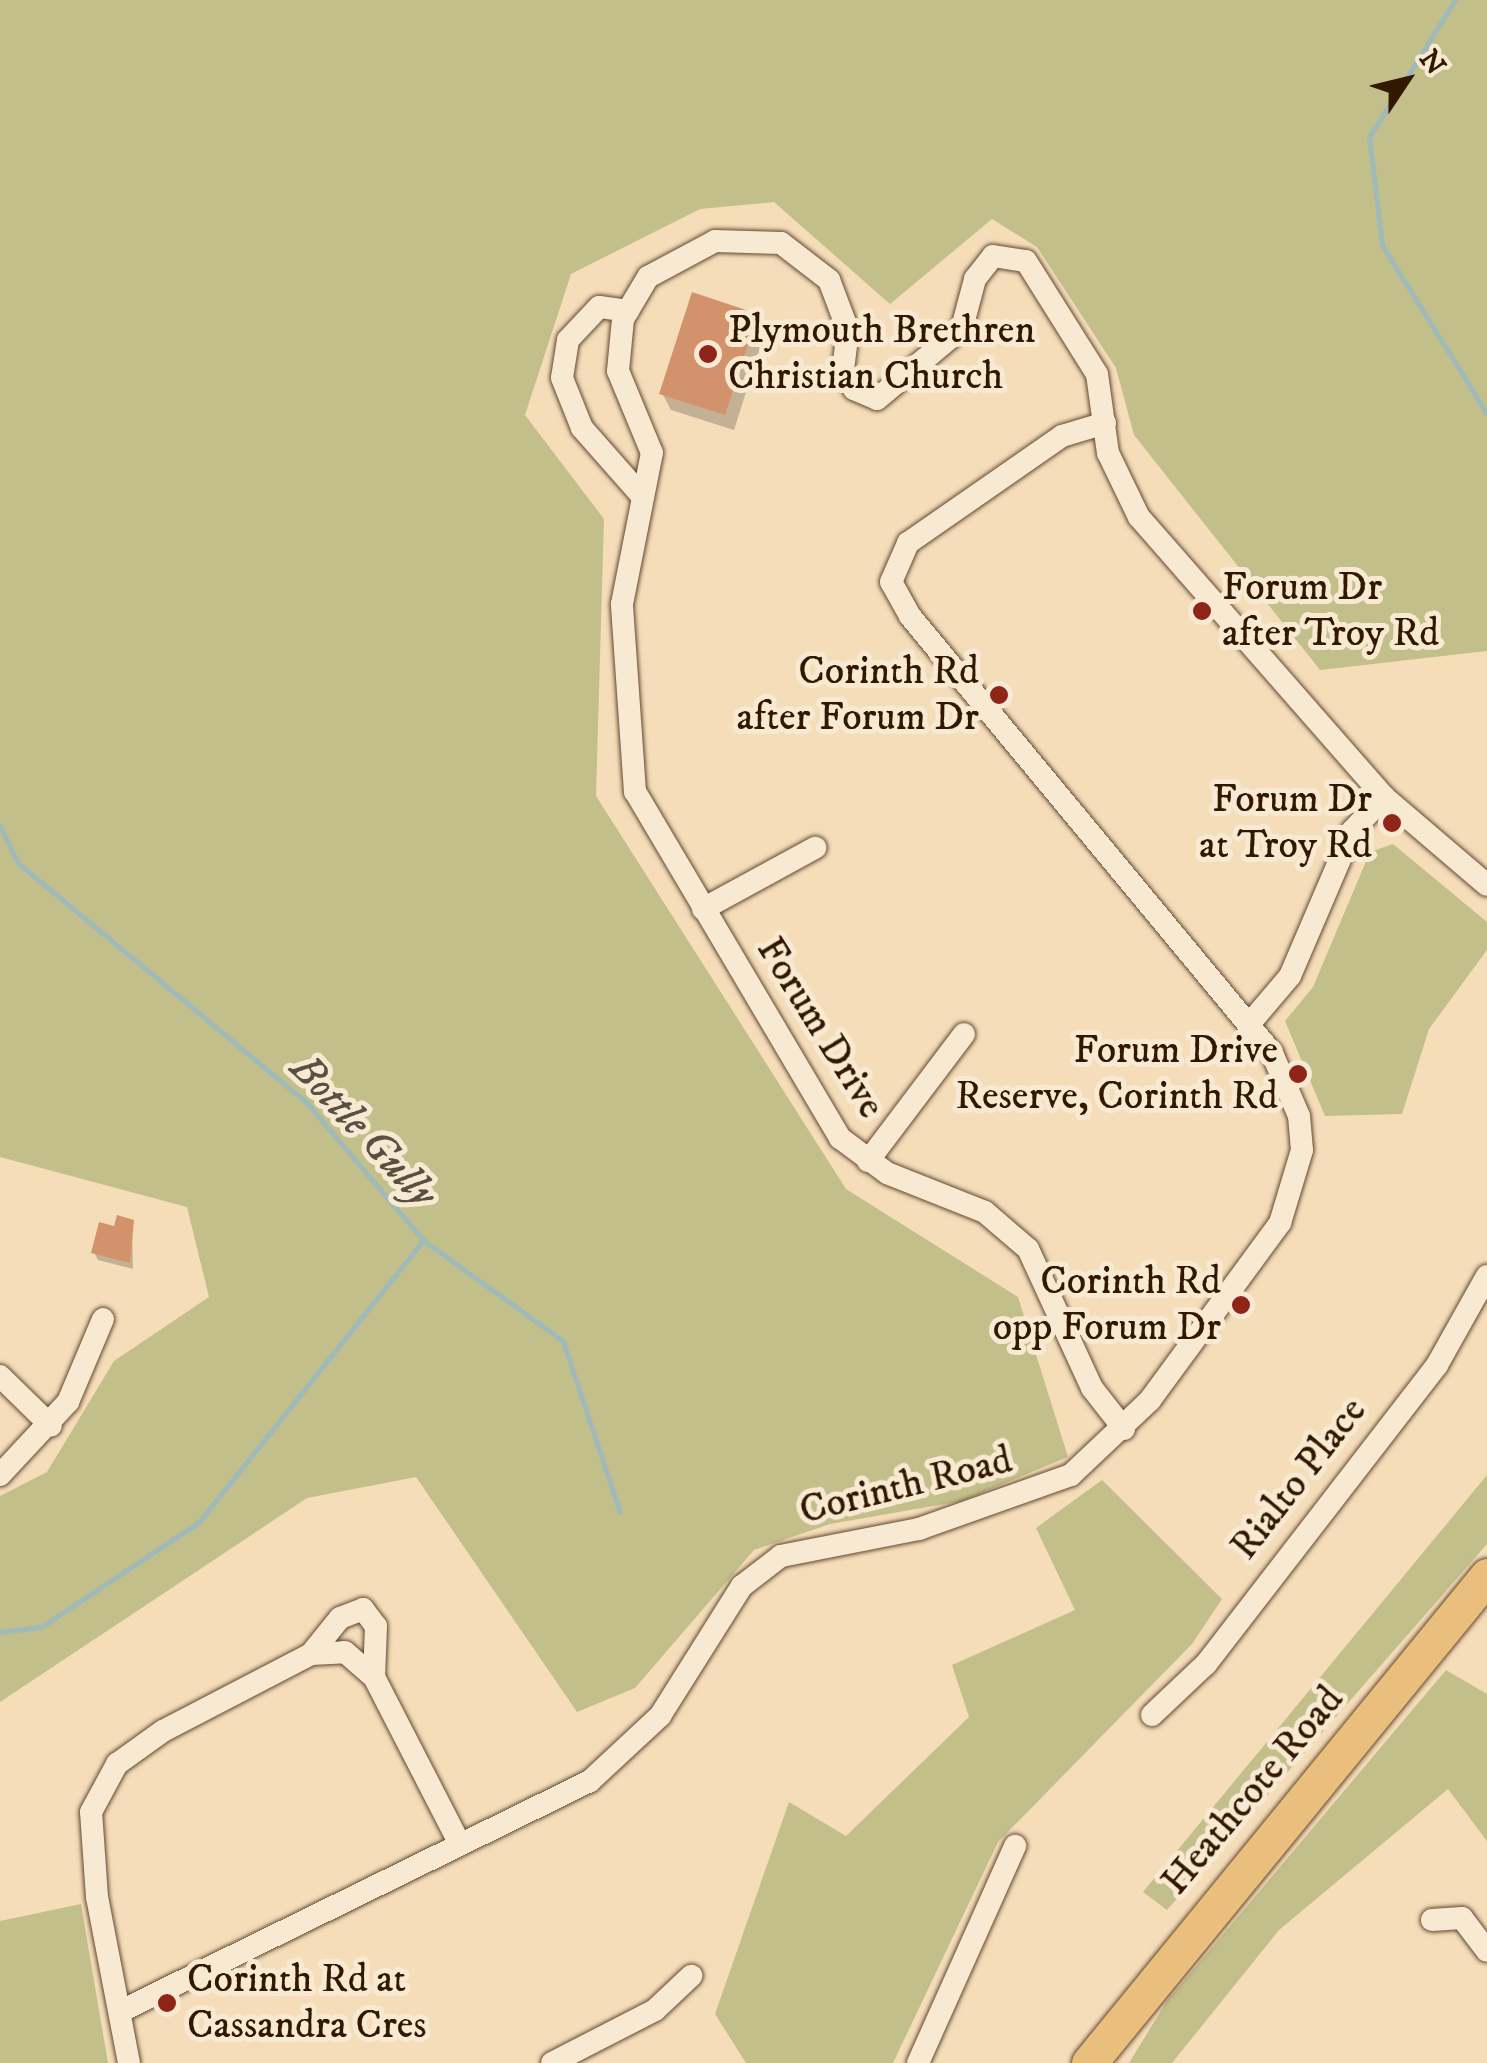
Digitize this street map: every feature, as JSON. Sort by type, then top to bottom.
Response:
[{"type":"highway","name":"Heathcote Road","points":[[1089,2063],[1487,1576]]},
{"type":"street","points":[[641,495],[582,428],[562,378],[568,340],[599,306],[628,310],[648,277],[715,241],[781,243],[828,280],[848,330],[843,370],[854,389],[877,399],[962,328],[972,288],[993,256],[1026,261],[1097,374],[1115,474],[1139,517],[1384,798],[1487,885]]},
{"type":"street","name":"Forum Drive","points":[[628,310],[618,371],[652,452],[622,604],[626,740],[635,792],[827,1121],[868,1161],[985,1212],[1028,1249],[1092,1388],[1124,1429]]},
{"type":"street","name":"Corinth Road","points":[[122,2010],[460,1844],[614,1763],[660,1716],[702,1641],[761,1568],[824,1542],[918,1529],[1038,1492],[1124,1429],[1294,1197],[1299,1116],[1251,1022],[910,616],[891,582],[908,543],[1062,436],[1105,423]]},
{"type":"street","points":[[1251,1022],[1290,976],[1352,832],[1384,798]]},
{"type":"street","points":[[703,909],[815,848]]},
{"type":"street","points":[[868,1161],[964,1034]]},
{"type":"street","name":"Rialto Place","points":[[1152,1714],[1206,1664],[1437,1364],[1487,1276]]},
{"type":"street","points":[[0,1475],[51,1426],[103,1319]]},
{"type":"street","points":[[0,1376],[51,1426]]},
{"type":"street","points":[[130,2063],[97,1897],[91,1812],[108,1780],[163,1731],[310,1654],[340,1618],[363,1609],[376,1626],[374,1678]]},
{"type":"street","points":[[310,1654],[345,1652],[374,1678],[460,1844]]},
{"type":"street","points":[[918,2063],[1015,1846]]},
{"type":"street","points":[[1432,1920],[1462,1918],[1487,1952]]},
{"type":"street","points":[[552,2063],[656,2010],[691,1976]]},
{"type":"shaded area","points":[[0,0],[1487,0],[1487,651],[1320,670],[1134,435],[1116,368],[1037,247],[992,219],[890,304],[774,202],[700,209],[571,274],[525,415],[604,519],[596,796],[846,1189],[1018,1297],[1068,1457],[962,1501],[830,1524],[754,1550],[635,1688],[577,1712],[416,1477],[307,1498],[0,1702],[0,1496],[47,1472],[114,1361],[209,1297],[187,1207],[0,1157]]},
{"type":"shaded area","points":[[1393,844],[1487,922],[1487,950],[1429,1029],[1402,1114],[1325,1116],[1285,1021],[1313,987],[1370,852]]},
{"type":"shaded area","points":[[1487,1475],[1487,1544],[1167,1910],[1143,1892]]},
{"type":"shaded area","points":[[1102,1480],[1222,1599],[1192,1644],[998,1842],[893,2063],[746,2063],[715,2014],[789,1802],[846,1836],[969,1717],[952,1665],[1075,1610],[1036,1528]]},
{"type":"shaded area","points":[[1446,1670],[1487,1694],[1487,1841],[1448,1789],[1279,1930],[1172,2063],[1129,2063],[1167,2001]]},
{"type":"shaded area","points":[[81,1904],[108,2063],[0,2063],[0,1921]]},
{"type":"building","name":"Plymouth Brethren Christian Church","points":[[692,292],[758,314],[725,415],[659,394]]},
{"type":"building","points":[[117,1215],[134,1220],[130,1263],[91,1253],[99,1222],[114,1226]]},
{"type":"waterway","points":[[1455,0],[1369,137],[1382,245],[1487,414]]},
{"type":"waterway","name":"Bottle Gully","points":[[0,826],[18,863],[307,1103],[423,1240],[563,1341],[620,1512]]},
{"type":"waterway","points":[[0,1632],[41,1627],[199,1522],[423,1240]]},
{"type":"place","name":"Plymouth Brethren Christian Church","points":[[708,354]]},
{"type":"place","name":"Forum Dr after Troy Rd","points":[[1202,611]]},
{"type":"place","name":"Corinth Rd after Forum Dr","points":[[999,695]]},
{"type":"place","name":"Forum Dr at Troy Rd","points":[[1392,823]]},
{"type":"place","name":"Forum Drive Reserve, Corinth Rd","points":[[1298,1074]]},
{"type":"place","name":"Corinth Rd opp Forum Dr","points":[[1241,1305]]},
{"type":"place","name":"Corinth Rd at Cassandra Cres","points":[[167,2003]]}]
